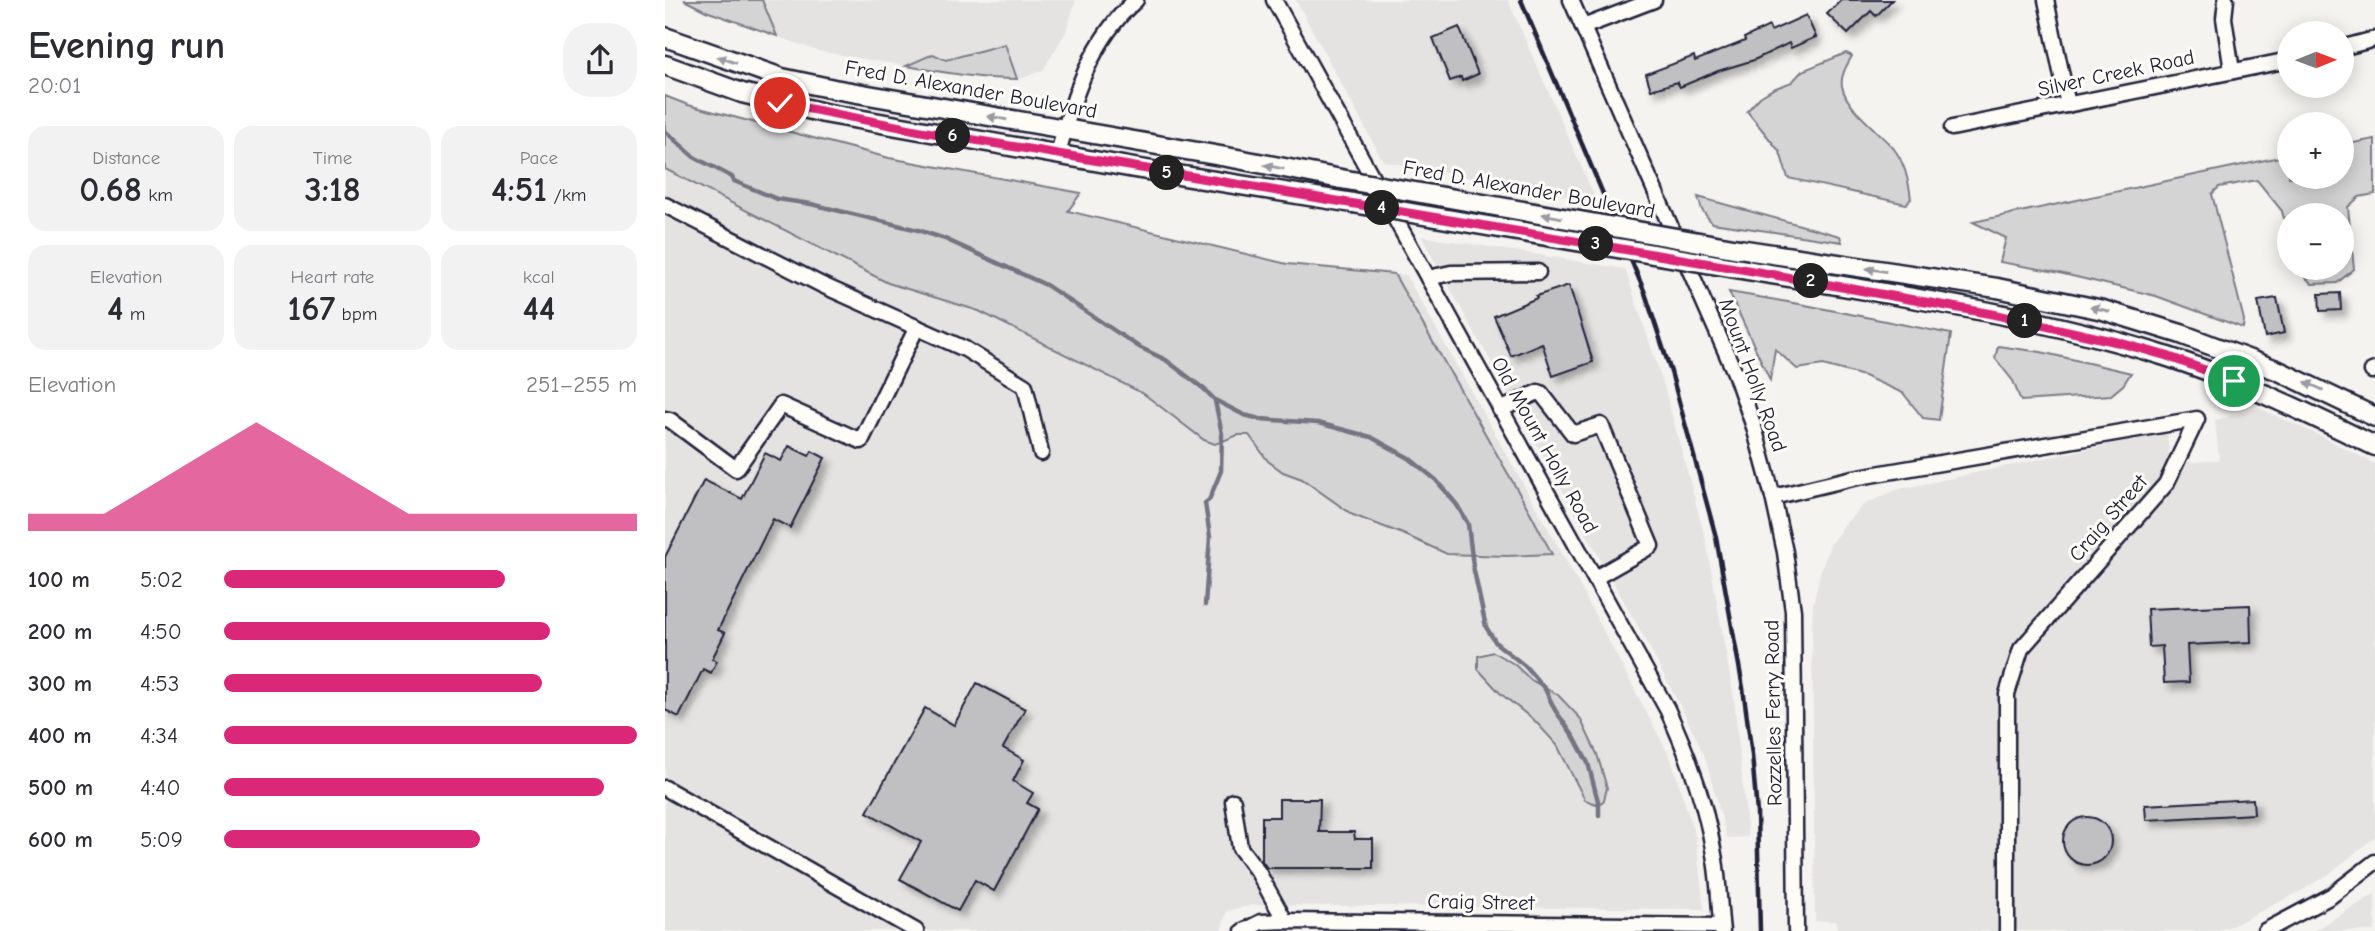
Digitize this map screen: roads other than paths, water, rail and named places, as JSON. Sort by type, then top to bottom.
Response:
[{"type":"main road","name":"Fred D. Alexander Boulevard","points":[[665,37],[782,78],[889,99],[1739,249],[1997,288],[2103,310],[2181,334],[2279,371],[2375,416]]},
{"type":"main road","name":"Fred D. Alexander Boulevard","points":[[665,65],[742,93],[824,113],[1992,314],[2167,356],[2261,392],[2375,446]]},
{"type":"street","points":[[1058,154],[1075,96],[1088,67],[1108,33],[1136,0]]},
{"type":"street","name":"Old Mount Holly Road","points":[[1274,0],[1667,709],[1695,773],[1707,817],[1716,863],[1721,929]]},
{"type":"street","name":"Mount Holly Road","points":[[1571,0],[1735,373],[1754,427],[1773,497]]},
{"type":"street","points":[[1583,27],[1654,0]]},
{"type":"street","points":[[2046,0],[2068,105]]},
{"type":"street","points":[[2226,0],[2224,18],[2232,71]]},
{"type":"street","points":[[2354,45],[2375,39]]},
{"type":"street","name":"Silver Creek Road","points":[[1952,128],[2277,62]]},
{"type":"street","points":[[665,205],[822,285],[965,349],[1025,386],[1041,453]]},
{"type":"street","points":[[1429,278],[1451,273],[1538,272]]},
{"type":"street","points":[[665,419],[736,469],[781,405],[861,441],[916,327]]},
{"type":"street","points":[[1500,410],[1538,392],[1573,434],[1601,425],[1651,546],[1595,578]]},
{"type":"street","name":"Craig Street","points":[[1773,497],[1853,478],[2197,419],[2166,484],[2021,649],[2007,694],[2007,931]]},
{"type":"street","name":"Rozzelles Ferry Road","points":[[1773,497],[1785,552],[1793,611],[1795,931]]},
{"type":"street","points":[[665,788],[916,931]]},
{"type":"street","points":[[1233,802],[1240,848],[1258,872],[1285,921]]},
{"type":"street","points":[[2265,931],[2332,895],[2375,862]]},
{"type":"street","name":"Craig Street","points":[[1243,931],[1261,922],[1285,921],[1721,929]]},
{"type":"waterway","points":[[665,131],[694,157],[732,177],[734,181],[777,199],[811,204],[918,230],[945,239],[1046,285],[1139,347],[1166,360],[1215,400],[1244,415],[1260,419],[1318,423],[1371,437],[1409,458],[1436,480],[1457,505],[1468,524],[1473,566],[1486,627],[1496,643],[1525,666],[1545,689],[1555,710],[1574,737],[1588,763],[1599,815]]},
{"type":"waterway","points":[[1205,605],[1210,537],[1205,503],[1209,500],[1221,471],[1222,434],[1215,401]]},
{"type":"railway","points":[[1521,0],[1645,293],[1671,372],[1716,537],[1752,755],[1757,813],[1760,931]]}]
